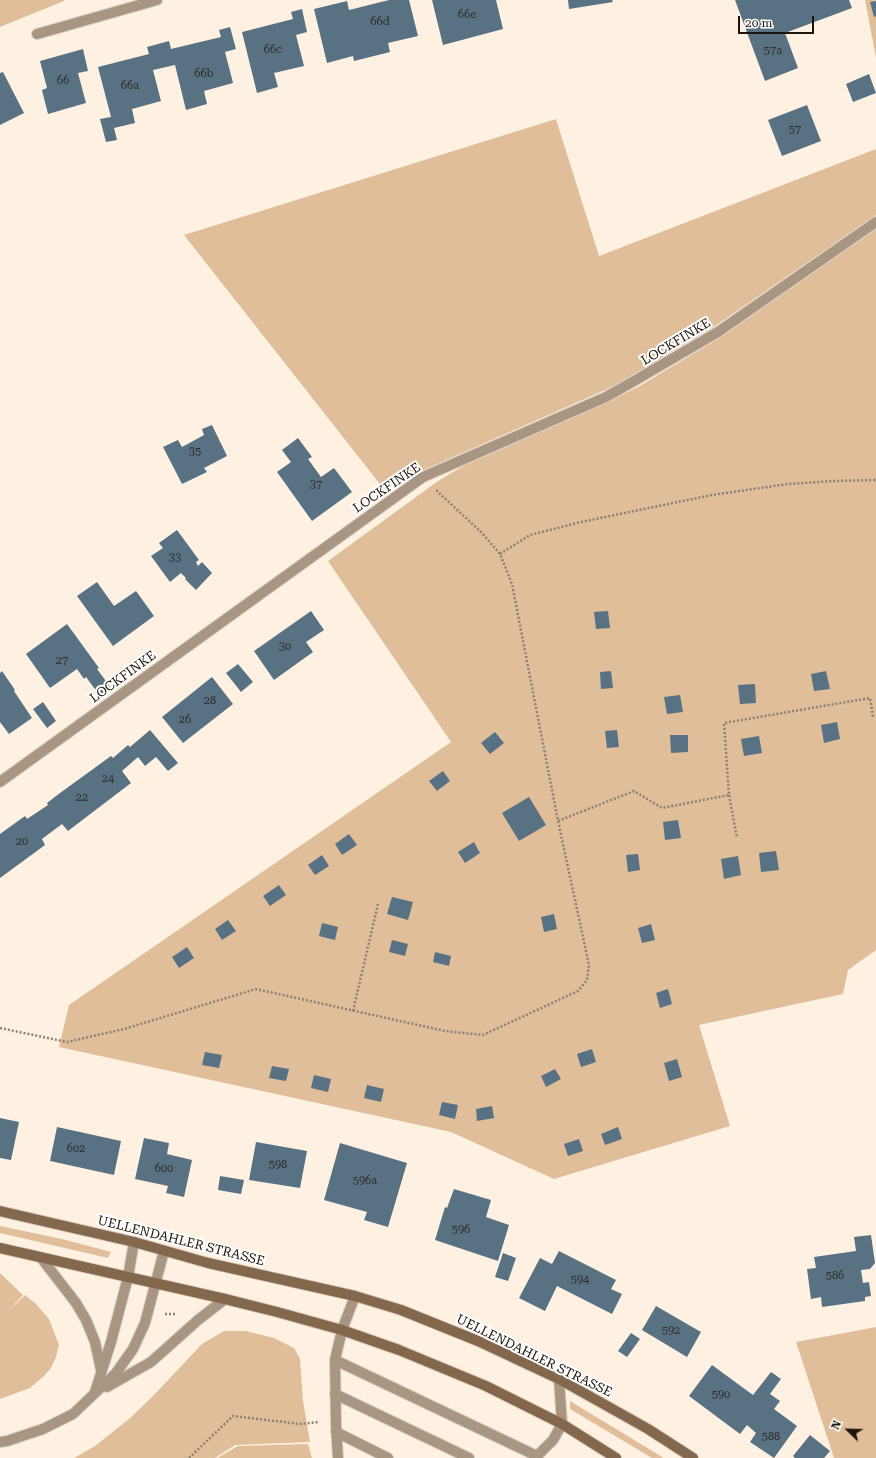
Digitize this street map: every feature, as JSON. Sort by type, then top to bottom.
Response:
[{"type":"main road","name":"UELLENDAHLER STRASSE","points":[[0,1211],[134,1242],[208,1263],[355,1296],[401,1310],[478,1341],[559,1379],[642,1425],[693,1458]]},
{"type":"main road","points":[[0,1248],[42,1259],[225,1299],[342,1330],[399,1350],[486,1386],[562,1424],[616,1458]]},
{"type":"street","points":[[37,34],[156,0]]},
{"type":"street","name":"LOCKFINKE","points":[[0,782],[423,477],[606,397],[718,332],[876,222]]},
{"type":"street","points":[[95,1394],[111,1342],[128,1277],[134,1242]]},
{"type":"street","points":[[0,1442],[7,1441],[43,1428],[73,1414],[116,1373],[133,1349],[145,1323],[164,1251]]},
{"type":"street","points":[[42,1259],[76,1303],[86,1320],[95,1342],[101,1373]]},
{"type":"street","points":[[338,1458],[336,1432],[335,1360],[342,1330],[355,1296]]},
{"type":"street","points":[[95,1394],[151,1362],[198,1320],[225,1299]]},
{"type":"street","points":[[335,1360],[536,1457],[553,1440],[562,1424],[559,1379]]},
{"type":"street","points":[[335,1394],[469,1458]]},
{"type":"street","points":[[336,1432],[388,1458]]},
{"type":"path","points":[[0,1028],[67,1042],[124,1029],[256,989],[445,1032],[483,1035],[578,991],[587,980],[589,965],[558,821],[512,584],[500,554],[481,532],[423,477]]},
{"type":"path","points":[[500,554],[530,535],[581,522],[712,495],[788,484],[834,480],[876,480]]},
{"type":"path","points":[[737,838],[729,795],[724,723],[870,698],[873,717]]},
{"type":"path","points":[[558,821],[634,791],[662,808],[729,795]]},
{"type":"path","points":[[353,1011],[378,904]]},
{"type":"path","points":[[163,1313],[177,1314]]},
{"type":"path","points":[[189,1458],[233,1416],[300,1424],[319,1422]]},
{"type":"shaded area","points":[[0,0],[64,0],[64,1],[0,27]]},
{"type":"shaded area","points":[[865,0],[876,0],[876,58]]},
{"type":"shaded area","points":[[556,119],[599,256],[876,149],[876,215],[715,326],[614,386],[383,488],[184,235]]},
{"type":"shaded area","points":[[876,229],[876,950],[848,970],[843,994],[699,1025],[730,1126],[554,1179],[451,1132],[59,1047],[69,1005],[451,742],[328,561],[438,481],[463,466],[638,387],[721,337]]},
{"type":"shaded area","points":[[0,1226],[62,1239],[111,1252],[108,1258],[0,1233]]},
{"type":"shaded area","points":[[0,1273],[23,1295],[6,1313],[25,1295],[36,1304],[49,1319],[59,1345],[51,1368],[44,1376],[30,1388],[0,1399]]},
{"type":"shaded area","points":[[876,1327],[876,1458],[834,1458],[796,1342]]},
{"type":"shaded area","points":[[224,1331],[246,1331],[274,1338],[294,1348],[300,1359],[303,1401],[310,1442],[235,1445],[215,1458],[74,1458],[95,1446],[129,1419],[202,1344]]},
{"type":"shaded area","points":[[570,1401],[663,1458],[652,1458],[570,1409]]},
{"type":"shaded area","points":[[308,1444],[312,1458],[217,1458],[238,1446]]},
{"type":"building","points":[[389,0],[409,0],[418,36],[388,43],[390,52],[354,61],[353,56],[327,63],[314,9],[347,1],[349,10]]},
{"type":"building","points":[[432,0],[496,0],[503,29],[443,45]]},
{"type":"building","points":[[568,0],[612,0],[613,2],[569,9]]},
{"type":"building","points":[[735,0],[849,0],[852,8],[785,33],[798,68],[765,81]]},
{"type":"building","points":[[876,1],[876,16],[874,17],[870,2]]},
{"type":"building","points":[[302,9],[307,32],[296,35],[304,66],[274,73],[278,87],[257,93],[242,32],[293,19],[291,12]]},
{"type":"building","points":[[230,27],[236,49],[225,52],[233,83],[204,91],[207,104],[186,110],[175,65],[153,70],[161,101],[132,109],[135,123],[114,128],[117,140],[106,142],[100,119],[111,117],[98,67],[149,54],[147,47],[169,41],[171,49],[221,37],[219,30]]},
{"type":"building","points":[[83,49],[88,71],[78,73],[86,103],[48,114],[42,90],[47,88],[40,61]]},
{"type":"building","points":[[3,72],[24,113],[0,125],[0,73]]},
{"type":"building","points":[[869,74],[876,93],[853,102],[846,84]]},
{"type":"building","points":[[807,105],[821,141],[782,156],[768,120]]},
{"type":"building","points":[[212,425],[227,456],[204,468],[207,472],[182,484],[163,447],[178,440],[182,447],[204,435],[202,429]]},
{"type":"building","points":[[298,438],[312,457],[308,459],[321,477],[334,468],[352,492],[312,521],[277,472],[291,462],[282,450]]},
{"type":"building","points":[[177,530],[199,560],[196,562],[198,566],[202,562],[212,573],[196,590],[181,573],[170,582],[151,556],[163,548],[159,543]]},
{"type":"building","points":[[97,582],[114,606],[136,591],[154,616],[113,646],[77,596]]},
{"type":"building","points":[[311,611],[324,630],[306,642],[313,652],[274,680],[254,651]]},
{"type":"building","points":[[608,611],[610,628],[596,629],[594,612]]},
{"type":"building","points":[[67,624],[99,668],[97,669],[111,688],[100,696],[86,677],[84,679],[77,669],[50,688],[26,654]]},
{"type":"building","points":[[238,664],[253,682],[241,692],[226,673]]},
{"type":"building","points":[[2,671],[32,718],[9,734],[0,722],[0,673]]},
{"type":"building","points":[[611,671],[613,688],[601,689],[600,672]]},
{"type":"building","points":[[826,671],[830,689],[814,691],[811,674]]},
{"type":"building","points":[[212,677],[233,704],[183,743],[162,717]]},
{"type":"building","points":[[755,684],[756,703],[740,704],[738,685]]},
{"type":"building","points":[[680,695],[683,712],[667,714],[664,697]]},
{"type":"building","points":[[43,702],[56,721],[47,728],[33,709]]},
{"type":"building","points":[[837,722],[840,739],[824,743],[821,725]]},
{"type":"building","points":[[150,730],[178,763],[168,771],[156,757],[145,766],[138,757],[122,771],[131,783],[68,831],[62,824],[42,839],[45,845],[0,878],[0,834],[25,816],[27,819],[48,805],[47,803],[60,793],[111,756],[113,758],[128,745],[130,747]]},
{"type":"building","points":[[617,730],[619,747],[607,748],[605,731]]},
{"type":"building","points":[[495,732],[504,743],[490,754],[481,743]]},
{"type":"building","points":[[670,735],[688,735],[688,752],[671,753]]},
{"type":"building","points":[[759,736],[762,753],[744,756],[741,739]]},
{"type":"building","points":[[443,771],[450,781],[437,791],[429,781]]},
{"type":"building","points":[[529,797],[546,825],[519,841],[502,813]]},
{"type":"building","points":[[678,820],[681,838],[665,840],[663,822]]},
{"type":"building","points":[[349,834],[357,845],[342,855],[335,844]]},
{"type":"building","points":[[474,842],[480,853],[465,863],[458,852]]},
{"type":"building","points":[[776,851],[779,870],[761,872],[759,853]]},
{"type":"building","points":[[638,854],[640,870],[628,872],[626,855]]},
{"type":"building","points":[[322,855],[329,866],[315,875],[308,865]]},
{"type":"building","points":[[738,856],[741,875],[724,879],[721,859]]},
{"type":"building","points":[[279,885],[286,895],[270,906],[263,896]]},
{"type":"building","points":[[392,897],[413,902],[408,920],[387,914]]},
{"type":"building","points":[[554,914],[557,929],[544,932],[541,917]]},
{"type":"building","points":[[228,920],[236,931],[222,940],[215,929]]},
{"type":"building","points":[[322,923],[338,927],[335,940],[319,936]]},
{"type":"building","points":[[651,924],[655,940],[642,943],[638,928]]},
{"type":"building","points":[[392,940],[408,944],[405,956],[389,952]]},
{"type":"building","points":[[187,947],[194,958],[179,968],[172,957]]},
{"type":"building","points":[[435,952],[451,956],[449,966],[433,962]]},
{"type":"building","points":[[668,989],[672,1004],[660,1008],[656,993]]},
{"type":"building","points":[[592,1049],[596,1062],[581,1067],[577,1054]]},
{"type":"building","points":[[205,1052],[222,1055],[219,1068],[202,1065]]},
{"type":"building","points":[[677,1059],[682,1077],[669,1081],[664,1063]]},
{"type":"building","points":[[272,1066],[289,1069],[286,1081],[269,1078]]},
{"type":"building","points":[[555,1069],[561,1079],[546,1087],[541,1076]]},
{"type":"building","points":[[314,1075],[331,1079],[328,1092],[311,1088]]},
{"type":"building","points":[[367,1085],[384,1089],[381,1102],[364,1098]]},
{"type":"building","points":[[442,1102],[458,1105],[455,1119],[439,1115]]},
{"type":"building","points":[[492,1106],[494,1118],[477,1121],[476,1109]]},
{"type":"building","points":[[0,1118],[19,1122],[11,1160],[0,1158]]},
{"type":"building","points":[[57,1127],[121,1141],[114,1175],[50,1161]]},
{"type":"building","points":[[618,1127],[622,1139],[605,1145],[601,1134]]},
{"type":"building","points":[[144,1138],[169,1143],[167,1154],[192,1160],[184,1197],[166,1193],[168,1186],[135,1179]]},
{"type":"building","points":[[579,1139],[583,1151],[568,1156],[564,1144]]},
{"type":"building","points":[[256,1142],[307,1151],[300,1188],[249,1180]]},
{"type":"building","points":[[340,1143],[407,1163],[388,1227],[364,1220],[367,1212],[324,1200]]},
{"type":"building","points":[[220,1176],[244,1180],[241,1194],[218,1190]]},
{"type":"building","points":[[454,1189],[491,1200],[486,1217],[509,1225],[498,1261],[435,1240],[445,1207],[447,1208]]},
{"type":"building","points":[[871,1235],[875,1263],[870,1269],[861,1270],[863,1283],[869,1282],[871,1296],[865,1297],[865,1301],[822,1307],[821,1297],[811,1299],[807,1269],[816,1268],[814,1257],[856,1251],[854,1237]]},
{"type":"building","points":[[559,1251],[616,1280],[611,1289],[622,1294],[612,1314],[557,1286],[545,1311],[519,1298],[540,1258],[552,1264]]},
{"type":"building","points":[[503,1253],[516,1258],[508,1281],[495,1277]]},
{"type":"building","points":[[656,1306],[701,1332],[687,1357],[642,1330]]},
{"type":"building","points":[[631,1333],[640,1339],[627,1357],[618,1351]]},
{"type":"building","points":[[712,1365],[753,1395],[771,1372],[781,1379],[770,1394],[780,1401],[774,1409],[797,1426],[774,1458],[750,1442],[756,1433],[747,1425],[740,1434],[689,1396]]},
{"type":"building","points":[[810,1435],[830,1451],[824,1458],[795,1458],[793,1456]]}]
